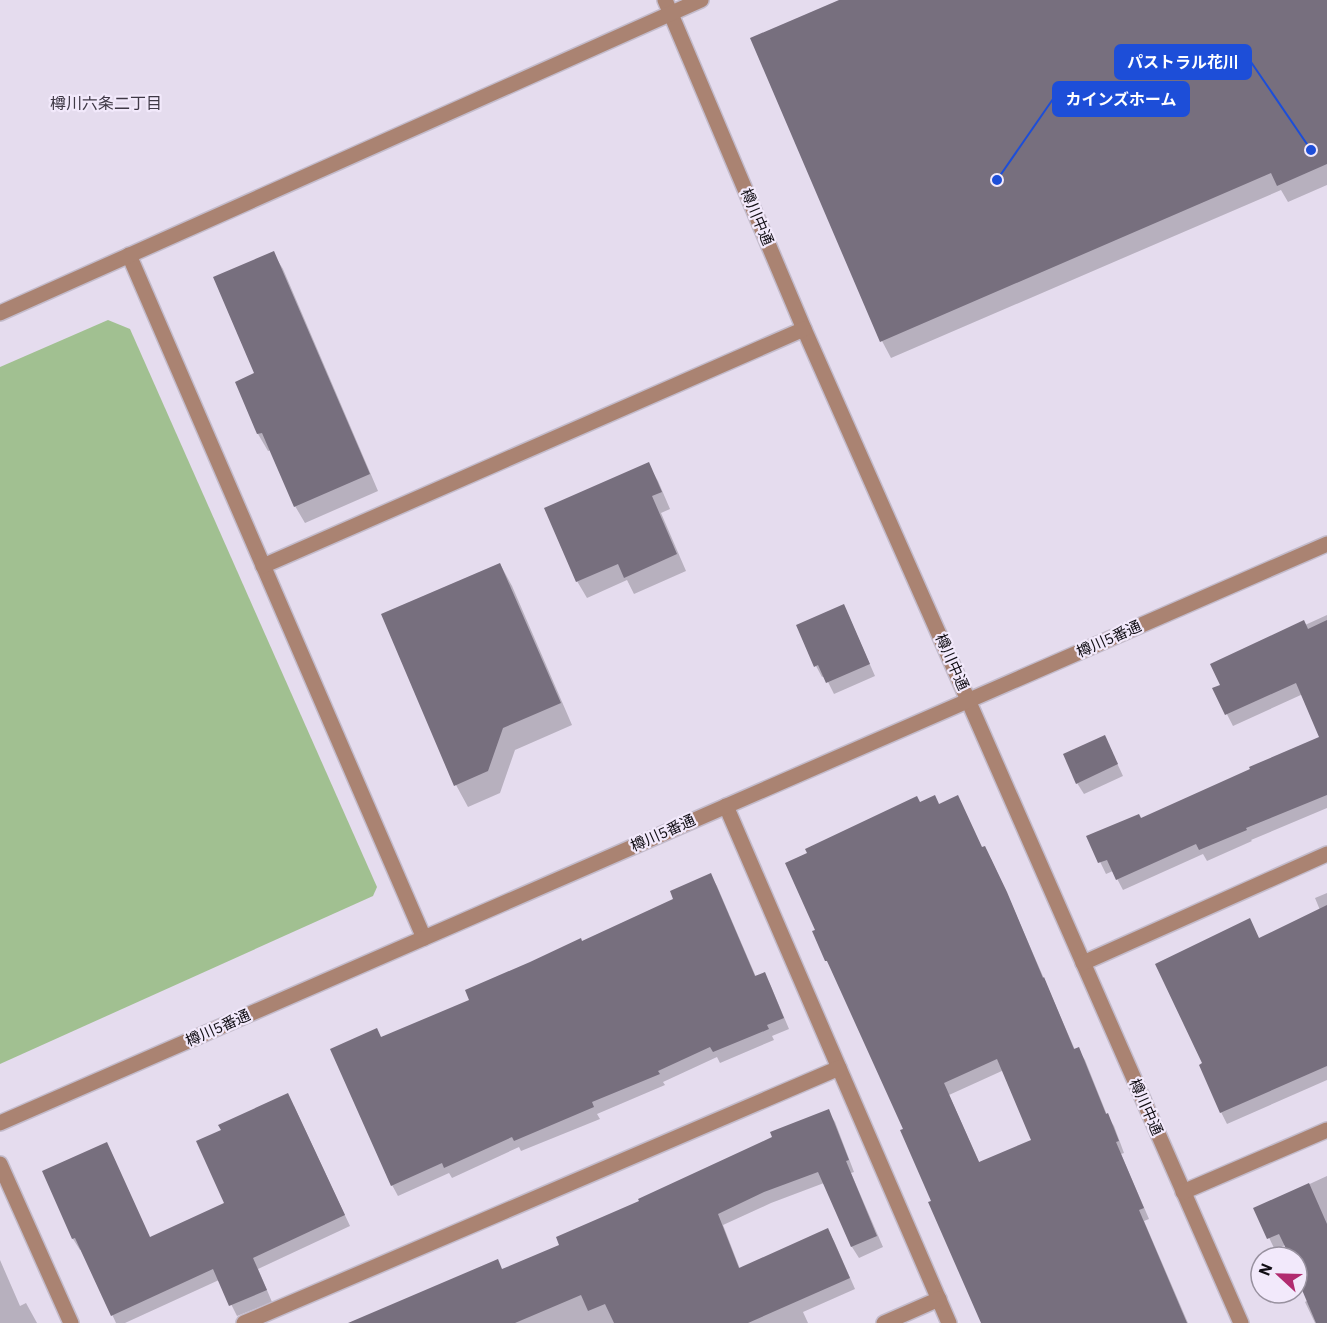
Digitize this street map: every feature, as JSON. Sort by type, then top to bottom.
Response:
[{"type":"street","points":[[0,313],[668,7],[701,0]]},
{"type":"street","name":"樽川中通","points":[[668,7],[804,329],[1240,1323]]},
{"type":"street","points":[[129,255],[424,938]]},
{"type":"street","points":[[263,566],[804,329]]},
{"type":"street","name":"樽川5番通","points":[[0,1123],[1327,544]]},
{"type":"street","points":[[726,806],[949,1323]]},
{"type":"street","points":[[1083,963],[1327,854]]},
{"type":"street","points":[[244,1323],[839,1068]]},
{"type":"street","points":[[1183,1192],[1327,1130]]},
{"type":"street","points":[[0,1164],[71,1323]]},
{"type":"street","points":[[884,1323],[939,1299]]},
{"type":"green space","points":[[108,320],[130,329],[377,887],[373,896],[0,1064],[0,367]]},
{"type":"building","points":[[839,0],[1327,0],[1327,164],[1277,186],[1271,173],[880,342],[750,38]]},
{"type":"building","points":[[274,251],[370,474],[294,507],[262,433],[257,434],[235,382],[254,373],[213,277]]},
{"type":"building","points":[[649,462],[662,492],[652,496],[677,554],[624,578],[618,564],[576,582],[544,508]]},
{"type":"building","points":[[500,563],[561,703],[503,728],[488,771],[454,786],[381,614]]},
{"type":"building","points":[[844,604],[870,664],[826,683],[818,665],[814,667],[796,625]]},
{"type":"building","points":[[1304,620],[1308,629],[1327,620],[1327,795],[1199,850],[1196,844],[1116,880],[1107,860],[1098,863],[1086,836],[1139,814],[1141,818],[1319,737],[1296,683],[1225,715],[1212,688],[1220,685],[1210,664]]},
{"type":"building","points":[[1105,735],[1118,764],[1076,784],[1063,754]]},
{"type":"building","points":[[935,795],[939,804],[958,795],[982,847],[985,846],[1074,1049],[1079,1047],[1106,1114],[1108,1113],[1119,1141],[1116,1142],[1144,1208],[1139,1210],[1187,1323],[981,1323],[928,1202],[931,1201],[900,1130],[903,1129],[827,961],[825,961],[812,931],[815,930],[785,863],[807,853],[805,849],[917,796],[920,802]],"holes":[[[997,1059],[1031,1140],[979,1162],[944,1083]]]},
{"type":"building","points":[[711,873],[755,976],[765,972],[784,1018],[767,1025],[769,1029],[713,1052],[710,1047],[658,1071],[660,1074],[592,1102],[594,1107],[514,1141],[512,1137],[444,1168],[442,1163],[391,1186],[330,1049],[377,1028],[381,1037],[469,1000],[465,990],[581,938],[582,941],[673,899],[670,891]]},
{"type":"building","points":[[1327,905],[1327,1066],[1220,1113],[1199,1065],[1202,1063],[1155,964],[1250,918],[1259,938]]},
{"type":"building","points":[[288,1093],[345,1215],[253,1258],[267,1290],[229,1306],[213,1269],[111,1316],[75,1238],[72,1239],[42,1171],[107,1142],[150,1237],[224,1203],[196,1141],[221,1130],[218,1125]]},
{"type":"building","points":[[829,1109],[849,1160],[846,1161],[877,1236],[851,1247],[818,1172],[764,1192],[718,1214],[739,1268],[828,1228],[850,1278],[748,1323],[614,1323],[605,1304],[588,1311],[581,1295],[515,1323],[348,1323],[498,1259],[502,1269],[559,1245],[556,1237],[639,1201],[638,1199],[772,1137],[770,1132]]},
{"type":"building","points":[[1309,1183],[1327,1224],[1327,1323],[1316,1323],[1308,1305],[1309,1245],[1284,1245],[1279,1234],[1267,1239],[1253,1208]]},
{"type":"place","name":"パストラル花川","points":[[1311,150]]},
{"type":"place","name":"カインズホーム","points":[[997,180]]},
{"type":"district","name":"樽川六条二丁目","points":[[106,103]]}]
